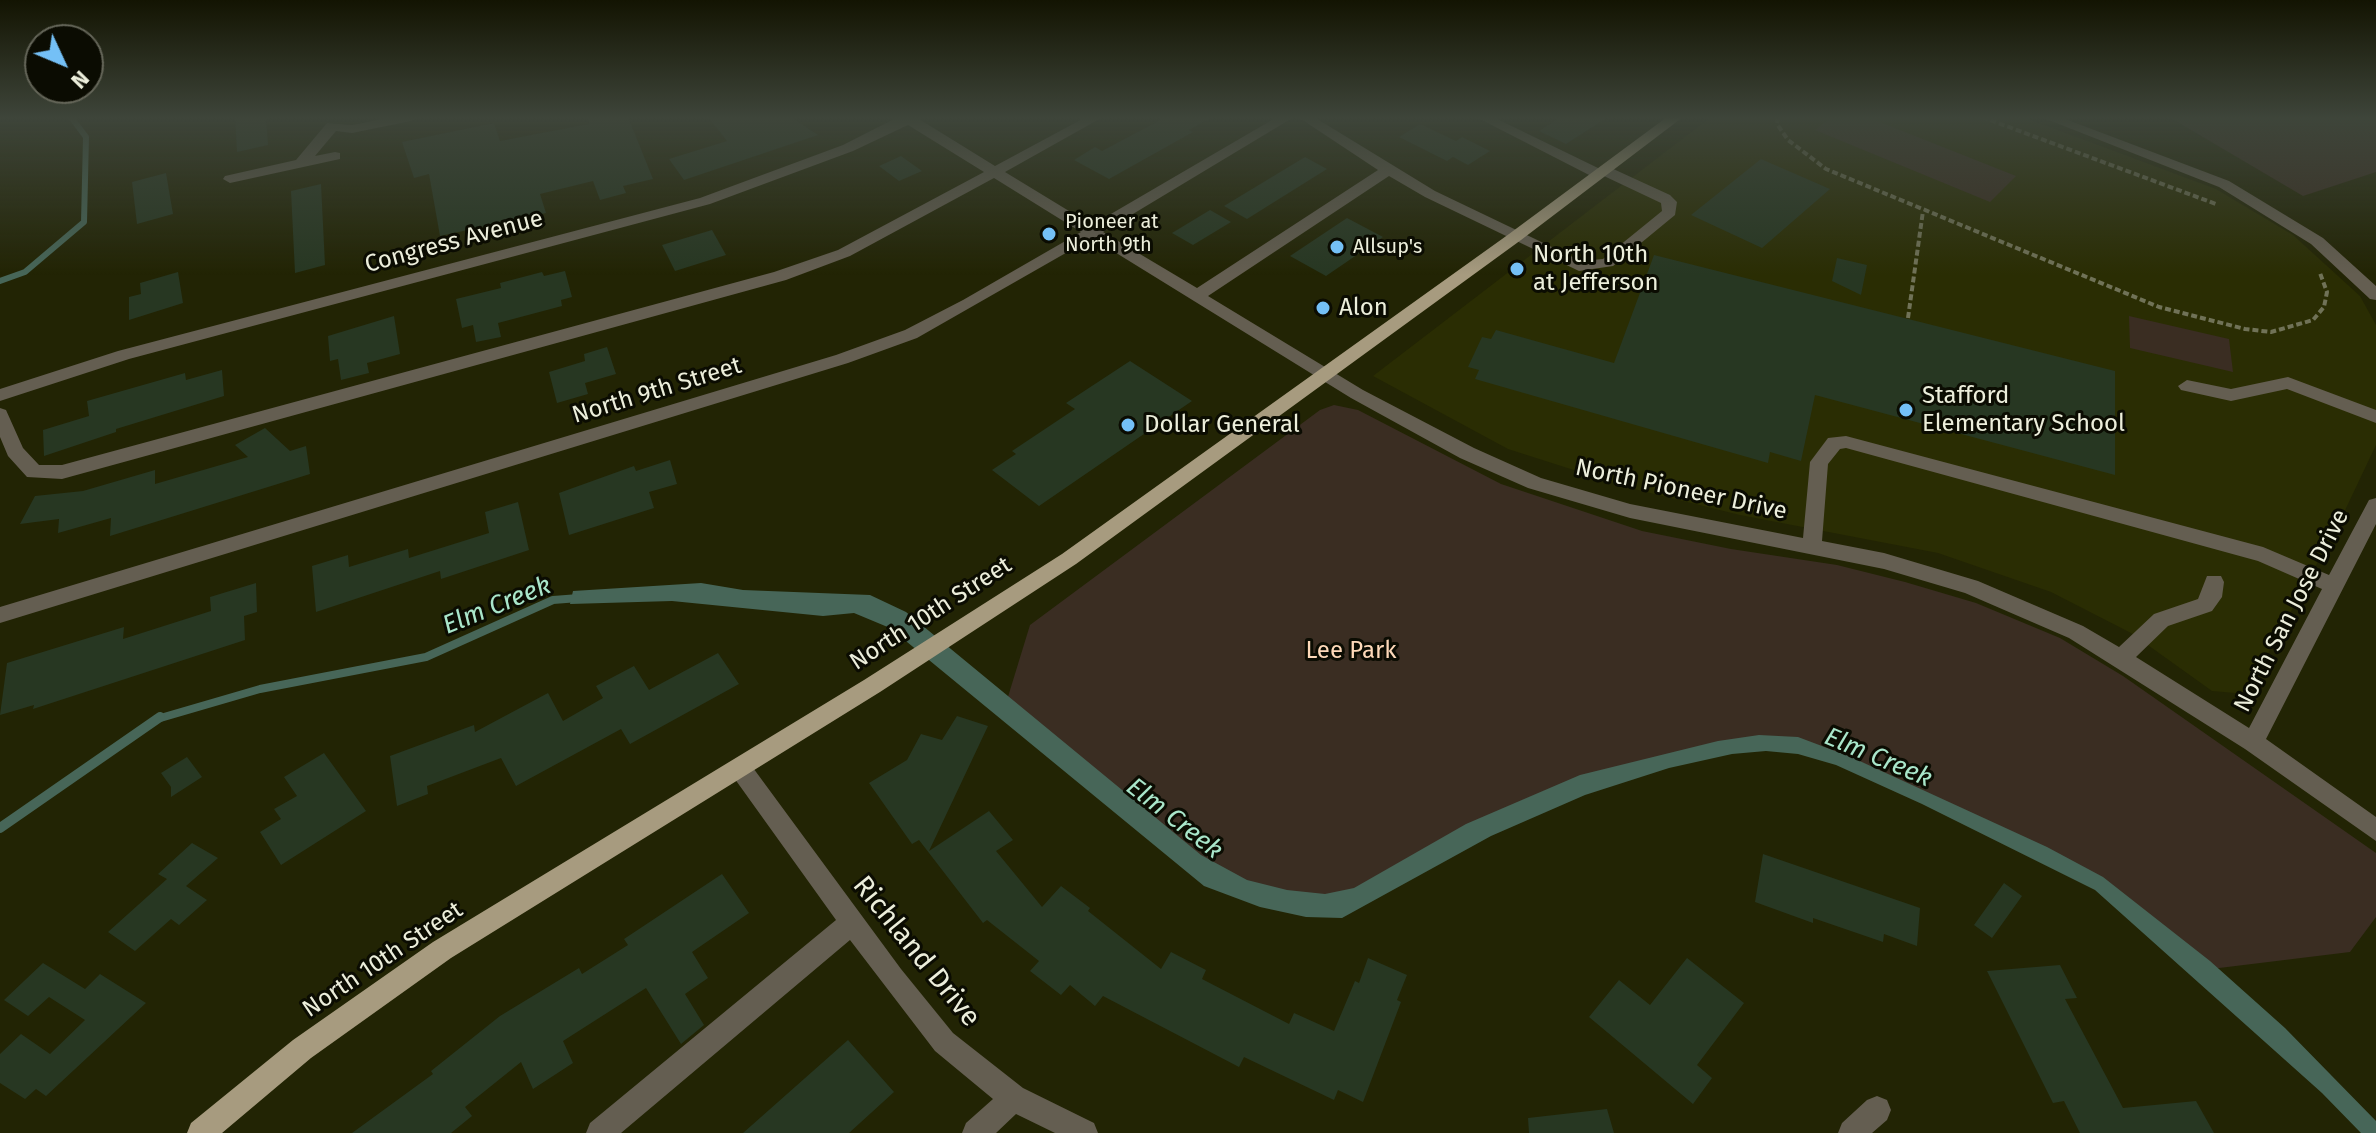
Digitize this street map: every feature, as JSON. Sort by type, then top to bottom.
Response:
[{"type":"main road","name":"North 10th Street","points":[[201,1133],[302,1049],[442,950],[872,686],[1069,559],[1604,170]]},
{"type":"street","points":[[230,179],[270,170]]},
{"type":"street","name":"Congress Avenue","points":[[0,395],[139,351],[705,201],[789,170]]},
{"type":"street","name":"North Pioneer Drive","points":[[991,170],[1325,373],[1467,453],[1535,483],[1630,511],[1884,561],[1971,587],[2076,632],[2121,658],[2253,742],[2376,830]]},
{"type":"street","points":[[0,414],[15,451],[34,472],[62,472],[780,276],[844,253],[998,170]]},
{"type":"street","name":"North 9th Street","points":[[0,615],[842,359],[911,334],[1196,170]]},
{"type":"street","points":[[1198,295],[1388,170],[1569,263],[1607,263],[1670,212],[1669,202],[1596,170]]},
{"type":"street","points":[[2187,170],[2224,184],[2317,241],[2376,295]]},
{"type":"street","points":[[2187,386],[2231,395],[2288,383],[2376,417]]},
{"type":"street","points":[[1812,545],[1819,462],[1835,443],[1846,442],[2263,555],[2334,586]]},
{"type":"street","name":"North San Jose Drive","points":[[2253,742],[2376,505]]},
{"type":"street","points":[[2121,658],[2161,620],[2205,605],[2212,597],[2214,582]]},
{"type":"street","name":"Richland Drive","points":[[740,768],[944,1042],[1013,1098],[1084,1133]]},
{"type":"street","points":[[600,1133],[852,922]]},
{"type":"street","points":[[976,1133],[1013,1098]]},
{"type":"street","points":[[1852,1133],[1877,1110]]},
{"type":"path","points":[[1828,170],[2159,307],[2245,329],[2271,332],[2313,320],[2324,307],[2327,292],[2319,271]]},
{"type":"path","points":[[2124,170],[2227,208]]},
{"type":"path","points":[[1908,318],[1923,211]]},
{"type":"shaded area","name":"Stafford Elementary School","points":[[1642,170],[2165,170],[2216,189],[2293,235],[2360,296],[2376,325],[2376,445],[2339,523],[2246,694],[2212,691],[2131,633],[2051,592],[1938,553],[1740,515],[1630,488],[1508,449],[1373,376]]},
{"type":"shaded area","points":[[701,583],[743,590],[870,595],[906,612],[1201,855],[1247,880],[1287,890],[1325,894],[1354,888],[1466,824],[1580,775],[1718,741],[1759,735],[1798,737],[1851,757],[2047,847],[2103,877],[2210,961],[2285,1028],[2376,1121],[2376,1133],[2361,1133],[2322,1093],[2095,890],[1836,765],[1798,754],[1766,751],[1732,754],[1669,768],[1585,795],[1491,836],[1342,918],[1306,917],[1260,907],[1204,886],[890,628],[854,613],[823,616],[672,601],[570,604],[573,591]]},
{"type":"green space","points":[[1912,170],[2001,170],[2016,176],[1990,202]]},
{"type":"green space","points":[[2259,170],[2376,170],[2376,172],[2303,196]]},
{"type":"green space","points":[[2129,316],[2229,339],[2233,372],[2130,348]]},
{"type":"green space","name":"Lee Park","points":[[1334,405],[1358,410],[1501,484],[1642,531],[1731,549],[1837,565],[1905,582],[1976,603],[2060,638],[2123,676],[2376,853],[2376,917],[2350,952],[2211,969],[2098,878],[1813,747],[1760,739],[1633,764],[1351,894],[1317,901],[1245,884],[1213,869],[1007,700],[1030,625],[1320,410]]},
{"type":"building","points":[[411,170],[649,170],[653,179],[623,186],[626,193],[600,200],[593,181],[540,194],[546,213],[440,236],[429,174],[414,178]]},
{"type":"building","points":[[677,170],[714,170],[684,180]]},
{"type":"building","points":[[884,170],[922,171],[899,181]]},
{"type":"building","points":[[1092,170],[1125,170],[1109,179]]},
{"type":"building","points":[[1284,170],[1326,170],[1247,219],[1224,206]]},
{"type":"building","points":[[1747,170],[1786,170],[1830,189],[1762,248],[1691,215]]},
{"type":"building","points":[[166,173],[173,214],[137,224],[132,182]]},
{"type":"building","points":[[321,184],[325,265],[295,273],[291,191]]},
{"type":"building","points":[[1210,210],[1231,222],[1193,245],[1172,233]]},
{"type":"building","name":"Allsup's","points":[[1347,218],[1383,237],[1326,276],[1290,256]]},
{"type":"building","points":[[712,230],[726,255],[675,271],[662,245]]},
{"type":"building","points":[[1654,255],[2115,371],[2115,475],[1815,395],[1801,461],[1770,452],[1768,463],[1475,379],[1479,370],[1468,367],[1482,337],[1491,339],[1496,330],[1614,363]]},
{"type":"building","points":[[1837,258],[1867,265],[1861,295],[1832,281]]},
{"type":"building","points":[[565,271],[572,297],[561,300],[562,306],[498,323],[501,337],[476,342],[473,325],[462,328],[456,299],[501,288],[500,283],[542,272],[544,276]]},
{"type":"building","points":[[178,272],[183,303],[129,320],[129,297],[141,294],[140,283]]},
{"type":"building","points":[[394,316],[400,354],[367,363],[369,373],[341,380],[338,359],[330,361],[328,336]]},
{"type":"building","points":[[607,347],[616,374],[585,383],[588,394],[557,403],[549,372],[585,361],[584,354]]},
{"type":"building","points":[[1130,361],[1192,401],[1039,506],[992,470],[1016,454],[1012,451],[1075,409],[1066,403]]},
{"type":"building","points":[[222,370],[224,396],[116,429],[116,432],[44,456],[43,430],[89,416],[87,401],[185,373],[186,380]]},
{"type":"building","points":[[265,428],[290,451],[306,446],[310,474],[110,536],[111,518],[58,533],[59,519],[20,524],[35,496],[83,491],[155,470],[155,484],[248,457],[235,445]]},
{"type":"building","points":[[670,460],[677,484],[649,492],[654,508],[569,535],[559,493],[634,466],[636,471]]},
{"type":"building","points":[[518,502],[529,550],[441,579],[440,571],[316,612],[312,566],[348,555],[349,567],[408,549],[409,558],[489,533],[485,512]]},
{"type":"building","points":[[256,583],[257,612],[244,616],[245,640],[33,709],[34,705],[0,715],[7,663],[124,627],[123,639],[211,611],[210,597]]},
{"type":"building","points":[[718,653],[739,684],[630,744],[621,729],[516,786],[501,758],[427,786],[428,794],[397,806],[390,756],[474,725],[475,732],[548,693],[563,721],[603,698],[596,686],[634,666],[649,690]]},
{"type":"building","points":[[957,716],[988,726],[929,851],[989,811],[1013,840],[996,851],[1042,907],[1061,886],[1161,969],[1171,952],[1206,970],[1202,979],[1289,1024],[1294,1013],[1334,1031],[1368,958],[1407,975],[1397,1000],[1401,1002],[1363,1102],[1338,1090],[1334,1100],[1244,1057],[1239,1067],[1103,996],[1095,1006],[1070,985],[1061,995],[1030,971],[1039,961],[987,920],[983,923],[919,840],[912,844],[869,783],[907,760],[921,734],[942,740]]},
{"type":"building","points":[[324,753],[366,811],[281,865],[260,832],[281,819],[274,809],[297,796],[284,777]]},
{"type":"building","points":[[187,757],[202,777],[171,797],[171,787],[161,773]]},
{"type":"building","points":[[192,843],[218,858],[186,886],[207,900],[179,925],[171,919],[135,951],[108,932],[167,879],[158,874]]},
{"type":"building","points":[[1763,854],[1920,908],[1917,946],[1884,934],[1883,942],[1813,918],[1813,923],[1755,902]]},
{"type":"building","points":[[722,874],[749,913],[692,952],[708,978],[685,994],[704,1025],[681,1044],[646,988],[563,1041],[573,1063],[533,1089],[521,1062],[465,1107],[472,1116],[451,1133],[352,1133],[433,1074],[431,1071],[500,1016],[579,968],[582,974],[628,945],[624,939]]},
{"type":"building","points":[[2004,883],[2022,896],[1992,938],[1974,925]]},
{"type":"building","points":[[1687,958],[1744,1003],[1697,1065],[1712,1078],[1693,1104],[1589,1017],[1619,980],[1650,1005]]},
{"type":"building","points":[[43,963],[85,989],[100,974],[146,1003],[46,1096],[36,1089],[25,1099],[0,1083],[0,1054],[21,1034],[50,1054],[85,1020],[49,997],[28,1016],[4,1000]]},
{"type":"building","points":[[2060,965],[2077,998],[2065,999],[2123,1108],[2196,1101],[2214,1133],[2080,1133],[2064,1101],[2053,1103],[1987,971]]},
{"type":"building","points":[[848,1040],[894,1092],[849,1133],[743,1133]]},
{"type":"building","points":[[1607,1109],[1614,1133],[1529,1133],[1528,1118]]},
{"type":"waterway","name":"Elm Creek","points":[[0,281],[25,272],[84,222],[85,170]]},
{"type":"waterway","name":"Elm Creek","points":[[157,719],[260,689],[426,657],[553,600],[579,598]]},
{"type":"waterway","name":"Elm Creek","points":[[0,828],[157,719]]},
{"type":"place","name":"Pioneer at North 9th","points":[[1049,234]]},
{"type":"place","name":"Allsup's","points":[[1337,247]]},
{"type":"place","name":"North 10th at Jefferson","points":[[1517,269]]},
{"type":"place","name":"Alon","points":[[1323,308]]},
{"type":"place","name":"Stafford Elementary School","points":[[1906,410]]},
{"type":"place","name":"Dollar General","points":[[1128,425]]}]
